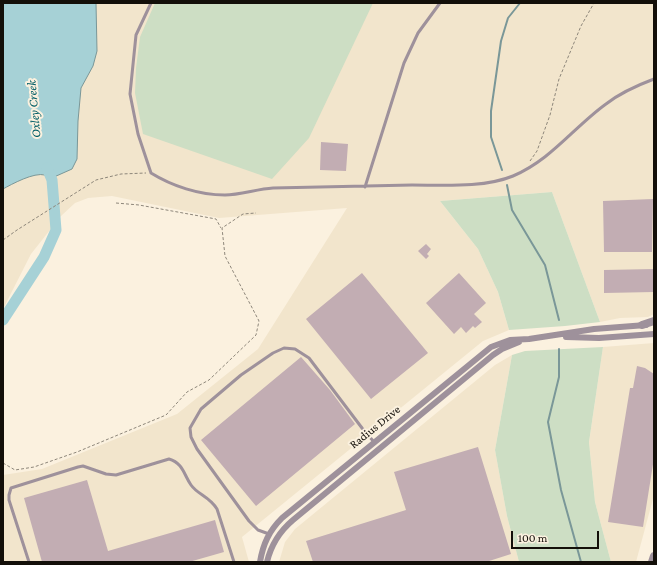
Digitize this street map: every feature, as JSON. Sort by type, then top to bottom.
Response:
[{"type":"street","points":[[642,325],[654,323]]},
{"type":"street","name":"Radius Drive","points":[[260,562],[264,544],[269,534],[282,518],[491,347],[510,340],[529,339],[594,329],[642,325]]},
{"type":"street","name":"Radius Drive","points":[[551,336],[599,338],[654,334]]},
{"type":"street","name":"Radius Drive","points":[[267,562],[270,551],[287,525],[502,349],[511,344],[529,339]]},
{"type":"street","points":[[396,424],[400,426],[404,425],[428,404],[444,395]]},
{"type":"street","points":[[342,468],[356,460],[385,437],[390,440]]},
{"type":"street","points":[[270,551],[271,542],[269,534],[275,533],[296,513],[316,501]]},
{"type":"street","points":[[652,562],[654,556]]},
{"type":"lane","points":[[151,3],[136,35],[130,94],[138,134],[151,173],[164,181],[200,192],[226,195],[271,188],[448,186],[499,181],[513,176],[545,158],[582,123],[607,103],[654,79]]},
{"type":"lane","points":[[365,186],[404,63],[418,33],[440,3]]},
{"type":"lane","points":[[269,534],[258,530],[249,521],[197,449],[191,437],[190,428],[201,409],[241,375],[272,353],[284,348],[295,349],[309,358],[374,442]]},
{"type":"lane","points":[[29,562],[9,500],[9,491],[12,488],[83,466],[106,474],[116,475],[170,459],[178,462],[191,485],[213,503],[217,509],[234,562]]},
{"type":"path","points":[[530,161],[537,151],[550,115],[560,79],[581,26],[594,3]]},
{"type":"path","points":[[3,240],[96,180],[121,174],[151,173]]},
{"type":"path","points":[[3,463],[15,470],[34,467],[77,452],[166,415],[187,392],[210,380],[256,335],[259,322],[225,256],[222,228],[216,219],[116,202]]},
{"type":"path","points":[[222,228],[243,214],[256,213]]},
{"type":"shaded area","points":[[3,3],[654,3],[654,314],[648,317],[620,318],[600,322],[552,192],[440,201],[478,249],[498,292],[509,330],[483,341],[242,537],[249,562],[3,562],[3,475],[42,469],[177,414],[258,349],[347,208],[219,218],[112,196],[88,198],[75,203],[61,216],[31,254],[3,309]]},
{"type":"shaded area","points":[[654,343],[654,495],[636,562],[611,562],[595,502],[589,442],[603,347]]},
{"type":"shaded area","points":[[512,355],[495,450],[507,516],[519,562],[279,562],[285,542],[295,529],[495,365]]},
{"type":"green space","points":[[155,3],[373,3],[309,138],[272,179],[143,134],[135,93],[136,68],[140,37]]},
{"type":"green space","points":[[552,192],[600,322],[509,330],[498,292],[478,249],[440,201]]},
{"type":"green space","points":[[603,347],[589,442],[595,502],[611,562],[519,562],[507,516],[495,450],[512,355],[525,351]]},
{"type":"water","points":[[3,3],[96,3],[97,51],[93,66],[81,88],[77,159],[72,169],[54,177],[52,180],[45,175],[35,175],[3,189]]},
{"type":"building","points":[[321,142],[348,144],[346,171],[320,170]]},
{"type":"building","points":[[653,199],[652,252],[604,252],[603,201]]},
{"type":"building","points":[[426,244],[431,249],[427,254],[429,256],[426,259],[418,251]]},
{"type":"building","points":[[654,269],[654,292],[604,293],[604,270]]},
{"type":"building","points":[[362,273],[428,353],[371,399],[306,319]]},
{"type":"building","points":[[459,273],[486,303],[474,314],[482,322],[475,328],[473,326],[466,333],[461,327],[454,334],[426,303]]},
{"type":"building","points":[[301,357],[330,390],[355,424],[256,506],[201,440]]},
{"type":"building","points":[[637,366],[645,368],[654,374],[654,458],[643,527],[608,522],[630,388],[633,388]]},
{"type":"building","points":[[478,447],[511,554],[486,562],[313,562],[306,541],[406,510],[394,472]]},
{"type":"building","points":[[87,480],[108,551],[215,520],[224,552],[189,562],[42,562],[24,498]]},
{"type":"waterway","points":[[502,170],[491,137],[491,111],[501,41],[508,18],[520,3]]},
{"type":"waterway","name":"Oxley Creek","points":[[3,320],[44,257],[56,230],[52,180],[47,168]]},
{"type":"waterway","points":[[507,185],[512,210],[545,265],[559,320]]},
{"type":"waterway","points":[[559,349],[559,377],[548,422],[561,490],[581,562]]}]
